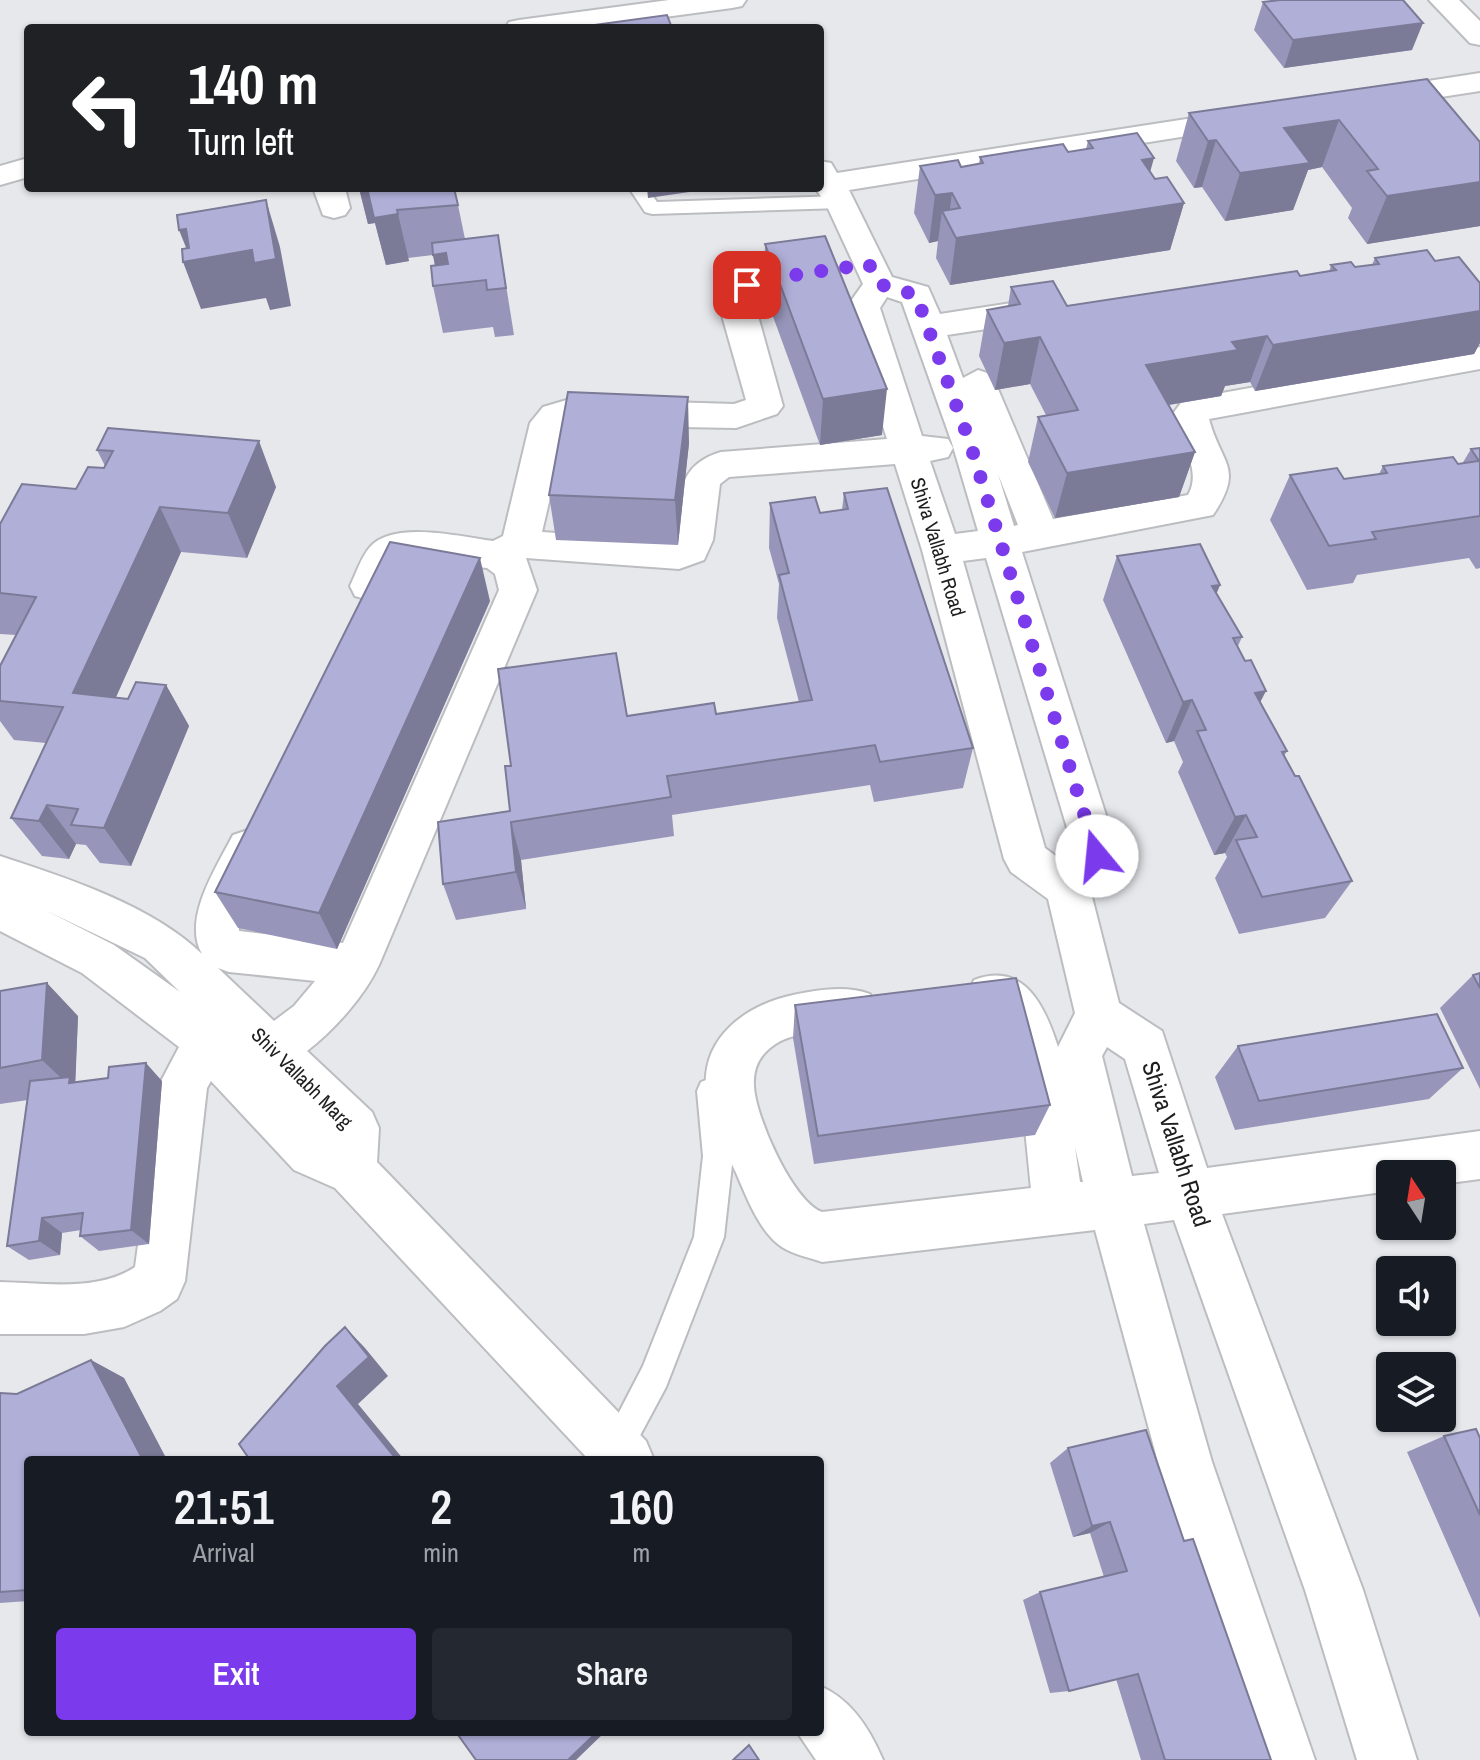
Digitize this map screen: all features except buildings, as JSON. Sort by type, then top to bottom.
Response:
[{"type":"street","points":[[549,24],[732,0]]},
{"type":"street","points":[[1443,0],[1480,37]]},
{"type":"street","points":[[1340,104],[1480,82]]},
{"type":"street","points":[[874,274],[830,185],[1278,113]]},
{"type":"street","points":[[0,176],[24,168]]},
{"type":"street","points":[[274,1049],[310,1021],[356,965],[518,590],[508,550],[548,423],[555,416],[570,411],[736,416],[765,406],[736,305],[736,295],[747,285],[775,278],[874,274],[916,295],[941,326],[1041,535]]},
{"type":"street","name":"Shiva Vallabh Road","points":[[874,274],[863,308],[941,550],[1026,859],[1068,888]]},
{"type":"street","points":[[941,326],[1051,308],[1080,308]]},
{"type":"street","points":[[941,326],[970,443],[1097,856],[1068,888],[1099,1015],[1078,1055],[1113,1202],[1185,1462],[1285,1760]]},
{"type":"street","points":[[941,550],[1200,506],[1212,492],[1214,477],[1192,425],[1190,415],[1195,409],[1480,358]]},
{"type":"street","points":[[356,614],[383,557],[394,548],[410,545],[679,555],[691,550],[694,540],[702,478],[721,465],[908,451],[970,443]]},
{"type":"street","points":[[957,607],[1017,599]]},
{"type":"street","points":[[1005,780],[1070,770]]},
{"type":"street","points":[[264,813],[217,918],[217,938],[229,952],[356,965]]},
{"type":"street","name":"Shiv Vallabh Marg","points":[[0,875],[49,891],[161,944],[355,1128],[352,1171]]},
{"type":"street","points":[[0,909],[98,959],[190,1026],[311,1153],[352,1171],[622,1453]]},
{"type":"street","points":[[1058,1209],[1035,1045],[1016,1005],[999,996],[798,1015],[763,1026],[746,1040],[733,1061],[730,1089],[740,1127],[781,1210],[798,1228],[822,1237],[1190,1194],[1480,1155]]},
{"type":"street","name":"Shiva Vallabh Road","points":[[1099,1015],[1145,1046],[1190,1194],[1334,1590],[1387,1760]]},
{"type":"street","points":[[0,1308],[99,1308],[141,1296],[159,1281],[184,1083],[207,1045]]},
{"type":"street","points":[[824,1721],[853,1760]]},
{"type":"lane","points":[[641,192],[652,208],[776,192]]},
{"type":"lane","points":[[622,1453],[709,1237],[718,1156],[711,1086]]},
{"type":"route","points":[[747,285],[869,264],[879,284],[916,295],[970,443],[1097,856]]}]
